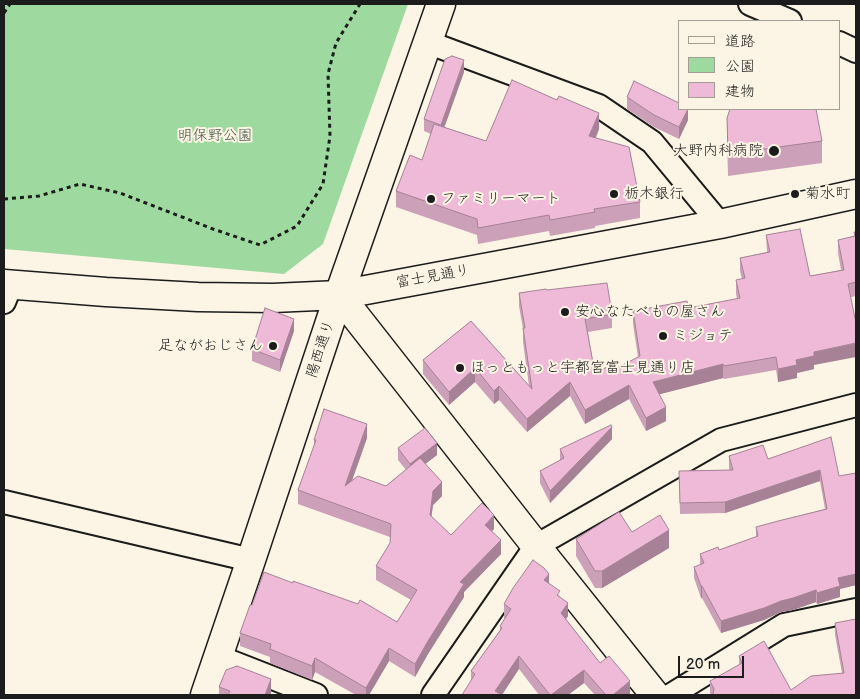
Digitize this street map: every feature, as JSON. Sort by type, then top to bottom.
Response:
[{"type":"street","name":"陽西通り","points":[[205,695],[339,295],[441,4]]},
{"type":"street","points":[[750,4],[788,20]]},
{"type":"street","points":[[427,42],[599,106],[652,142],[720,224]]},
{"type":"street","points":[[840,43],[856,51]]},
{"type":"street","name":"富士見通り","points":[[6,290],[106,292],[198,297],[273,298],[339,295],[720,224],[856,194]]},
{"type":"street","points":[[339,295],[655,695]]},
{"type":"street","points":[[433,695],[536,546],[721,440],[856,405]]},
{"type":"street","points":[[4,502],[251,560]]},
{"type":"street","points":[[671,695],[784,625],[856,610]]},
{"type":"street","points":[[218,657],[316,695]]},
{"type":"path","points":[[4,13],[10,4]]},
{"type":"path","points":[[4,199],[39,196],[80,184],[120,193],[260,245],[290,230],[297,226],[323,184],[330,136],[328,74],[336,43],[360,4]]},
{"type":"green space","name":"明保野公園","points":[[4,4],[408,4],[323,244],[284,274],[4,249]]},
{"type":"building","points":[[452,56],[464,60],[441,125],[424,119],[445,59]]},
{"type":"building","points":[[512,80],[557,100],[559,96],[599,113],[589,136],[629,147],[640,202],[594,209],[595,212],[550,220],[549,215],[478,228],[477,219],[396,191],[410,155],[422,160],[434,124],[486,141]]},
{"type":"building","points":[[634,81],[678,103],[678,110],[688,110],[679,127],[654,115],[627,97]]},
{"type":"building","name":"大野内科病院","points":[[730,110],[816,110],[822,141],[728,154],[727,118]]},
{"type":"building","points":[[800,229],[810,276],[844,270],[838,240],[855,236],[854,232],[856,232],[856,282],[848,284],[856,323],[856,343],[814,352],[814,356],[796,360],[797,365],[778,369],[776,357],[724,366],[723,364],[653,382],[666,407],[646,418],[629,385],[585,410],[570,382],[527,419],[499,386],[494,391],[475,368],[449,392],[423,360],[471,321],[532,389],[519,293],[607,283],[612,314],[585,319],[595,374],[610,365],[613,370],[640,356],[633,311],[687,301],[689,308],[740,298],[736,280],[745,278],[740,258],[770,252],[766,235]]},
{"type":"building","name":"足ながおじさん","points":[[265,308],[294,319],[280,360],[252,349]]},
{"type":"building","points":[[324,409],[367,424],[345,486],[358,476],[386,486],[420,458],[442,482],[433,491],[430,515],[451,535],[482,503],[494,515],[485,525],[501,540],[460,582],[464,584],[415,664],[389,648],[366,688],[315,658],[312,666],[270,649],[271,644],[240,633],[264,572],[358,604],[360,600],[397,622],[417,590],[376,566],[390,543],[391,524],[298,490],[316,440],[314,440]]},
{"type":"building","points":[[611,425],[612,427],[550,491],[540,471],[564,458],[560,449]]},
{"type":"building","points":[[425,428],[437,443],[410,464],[398,448]]},
{"type":"building","points":[[831,437],[839,476],[856,473],[856,574],[838,578],[840,586],[817,593],[816,590],[721,621],[701,586],[694,567],[704,563],[700,554],[718,547],[719,550],[758,536],[756,527],[827,509],[820,470],[725,502],[680,503],[679,471],[733,470],[729,456],[763,445],[768,459]]},
{"type":"building","points":[[619,512],[632,532],[660,515],[669,530],[602,571],[595,571],[576,539]]},
{"type":"building","points":[[533,560],[549,574],[544,580],[560,591],[557,595],[568,603],[561,613],[600,663],[609,656],[630,681],[613,695],[606,695],[584,670],[550,695],[519,656],[495,691],[502,695],[462,695],[475,674],[471,671],[502,628],[500,626],[511,609],[504,604]]},
{"type":"building","points":[[856,619],[856,695],[713,695],[714,689],[710,681],[742,663],[739,656],[764,641],[791,690],[811,676],[844,673],[835,623]]},
{"type":"building","points":[[237,666],[271,679],[265,695],[228,695],[230,691],[219,687],[226,670]]},
{"type":"place","name":"大野内科病院","points":[[774,151]]},
{"type":"place","name":"栃木銀行","points":[[614,194]]},
{"type":"place","name":"菊水町","points":[[795,194]]},
{"type":"place","name":"ファミリーマート","points":[[431,199]]},
{"type":"place","name":"安心なたべもの屋さん","points":[[565,312]]},
{"type":"place","name":"ミジョテ","points":[[663,336]]},
{"type":"place","name":"足ながおじさん","points":[[273,346]]},
{"type":"place","name":"ほっともっと宇都宮富士見通り店","points":[[460,368]]}]
